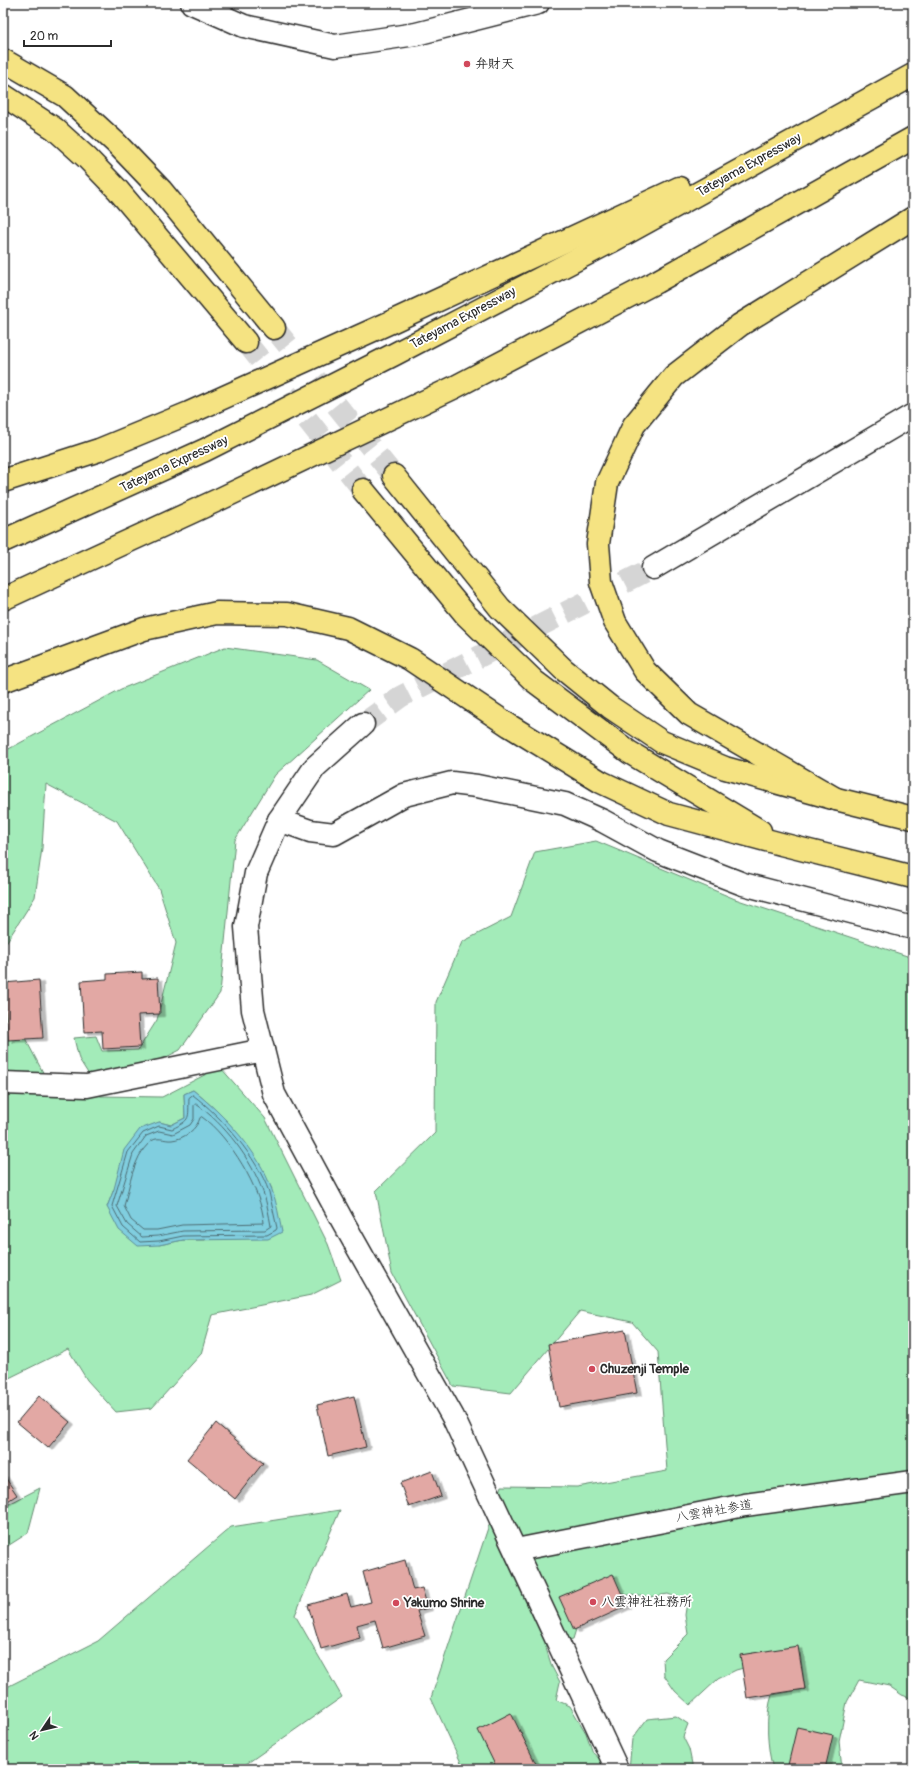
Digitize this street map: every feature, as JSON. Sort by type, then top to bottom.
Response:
[{"type":"highway","points":[[3,60],[65,96],[116,143],[161,190],[274,328]]},
{"type":"highway","name":"Tateyama Expressway","points":[[3,541],[205,450],[393,355],[610,242],[913,74]]},
{"type":"highway","points":[[3,481],[99,450],[189,413],[406,316],[893,86]]},
{"type":"highway","points":[[3,95],[55,129],[87,158],[117,189],[246,342]]},
{"type":"highway","points":[[3,598],[220,499],[455,387],[656,282],[913,138]]},
{"type":"highway","points":[[836,799],[689,714],[645,671],[615,622],[601,582],[598,544],[607,484],[634,425],[674,376],[740,325],[913,218]]},
{"type":"highway","points":[[394,476],[500,608],[563,669],[610,708],[662,742],[718,765],[836,799],[913,818]]},
{"type":"highway","points":[[363,490],[466,615],[534,681],[629,752],[781,844]]},
{"type":"highway","points":[[3,681],[144,629],[217,612],[287,614],[348,628],[410,659],[510,726],[601,782],[669,814],[781,844],[913,876]]},
{"type":"street","points":[[192,3],[244,26],[335,46],[416,34],[538,3]]},
{"type":"street","points":[[653,568],[913,415]]},
{"type":"street","points":[[363,724],[315,767],[279,820],[256,873],[246,927],[253,1010],[274,1094],[342,1220],[453,1417],[617,1769]]},
{"type":"street","points":[[279,820],[310,831],[334,834],[404,795],[452,783],[477,786],[565,804],[603,821],[658,851],[744,884],[913,928]]},
{"type":"street","points":[[3,1083],[87,1086],[263,1050]]},
{"type":"street","name":"八雲神社参道","points":[[516,1550],[745,1505],[913,1482]]},
{"type":"green space","points":[[225,647],[317,660],[369,690],[275,775],[235,840],[220,993],[180,1050],[143,1069],[91,1078],[79,1059],[74,1038],[96,1036],[102,1051],[138,1050],[157,1020],[176,943],[159,889],[117,821],[46,784],[42,848],[35,897],[4,946],[14,1017],[47,1080],[101,1096],[162,1097],[220,1067],[265,1118],[328,1244],[341,1280],[311,1295],[212,1315],[201,1354],[152,1408],[116,1412],[87,1380],[68,1349],[3,1381],[3,752],[121,689]],"holes":[[[193,1090],[229,1124],[247,1147],[272,1189],[205,1240],[183,1240],[159,1245],[107,1207],[114,1189],[159,1122],[171,1125],[185,1118],[184,1094]]]},
{"type":"green space","points":[[596,841],[735,899],[913,958],[913,1699],[902,1695],[889,1686],[859,1680],[847,1702],[839,1741],[842,1769],[773,1769],[769,1752],[768,1732],[768,1712],[770,1703],[772,1695],[805,1689],[800,1653],[736,1670],[718,1679],[690,1705],[675,1691],[664,1675],[663,1659],[688,1634],[685,1615],[687,1602],[668,1594],[650,1597],[619,1594],[578,1623],[573,1639],[545,1645],[552,1667],[560,1682],[556,1700],[570,1706],[586,1733],[593,1753],[607,1765],[608,1769],[464,1769],[431,1698],[502,1486],[577,1487],[667,1471],[658,1352],[632,1322],[580,1311],[511,1393],[453,1386],[392,1273],[376,1191],[435,1133],[436,1002],[462,942],[511,917],[535,852]]},
{"type":"green space","points":[[40,1488],[28,1533],[3,1549],[3,1507]]},
{"type":"green space","points":[[340,1510],[295,1615],[342,1697],[239,1769],[3,1769],[3,1689],[98,1641],[231,1527]]},
{"type":"green space","points":[[676,1716],[688,1724],[683,1737],[689,1749],[693,1769],[629,1769],[632,1739],[647,1719]]},
{"type":"water","points":[[193,1090],[217,1111],[239,1135],[258,1161],[266,1175],[274,1195],[282,1232],[268,1239],[183,1240],[159,1245],[138,1246],[119,1230],[107,1207],[114,1189],[124,1150],[140,1129],[159,1122],[171,1125],[185,1118],[184,1094]]},
{"type":"building","points":[[142,972],[142,979],[158,978],[160,1014],[138,1015],[140,1047],[103,1049],[102,1031],[84,1032],[81,981],[107,979],[107,974]]},
{"type":"building","points":[[39,980],[43,1038],[8,1040],[4,983]]},
{"type":"building","name":"Chuzenji Temple","points":[[625,1330],[637,1393],[559,1407],[548,1344]]},
{"type":"building","points":[[39,1396],[70,1422],[48,1448],[17,1422]]},
{"type":"building","points":[[354,1396],[366,1447],[328,1456],[317,1405]]},
{"type":"building","points":[[216,1423],[263,1463],[235,1499],[187,1459]]},
{"type":"building","points":[[432,1471],[441,1496],[409,1507],[400,1483]]},
{"type":"building","points":[[3,1474],[17,1495],[3,1504]]},
{"type":"building","name":"Yakumo Shrine","points":[[405,1560],[413,1590],[422,1588],[428,1608],[417,1611],[425,1636],[383,1648],[375,1620],[357,1625],[360,1638],[321,1649],[308,1605],[347,1594],[351,1607],[371,1602],[363,1572]]},
{"type":"building","name":"八雲神社社務所","points":[[613,1574],[627,1606],[574,1630],[559,1597]]},
{"type":"building","points":[[798,1646],[805,1689],[747,1698],[740,1655]]},
{"type":"building","points":[[511,1713],[538,1768],[536,1769],[497,1769],[478,1730]]},
{"type":"building","points":[[797,1727],[833,1735],[825,1769],[802,1769],[788,1765]]},
{"type":"tunnel","points":[[274,328],[394,476]]},
{"type":"tunnel","points":[[246,342],[363,490]]},
{"type":"tunnel","points":[[363,724],[400,697],[653,568]]},
{"type":"place","name":"弁財天","points":[[467,64]]},
{"type":"place","name":"Chuzenji Temple","points":[[592,1369]]},
{"type":"place","name":"八雲神社社務所","points":[[593,1602]]},
{"type":"place","name":"Yakumo Shrine","points":[[396,1603]]}]
